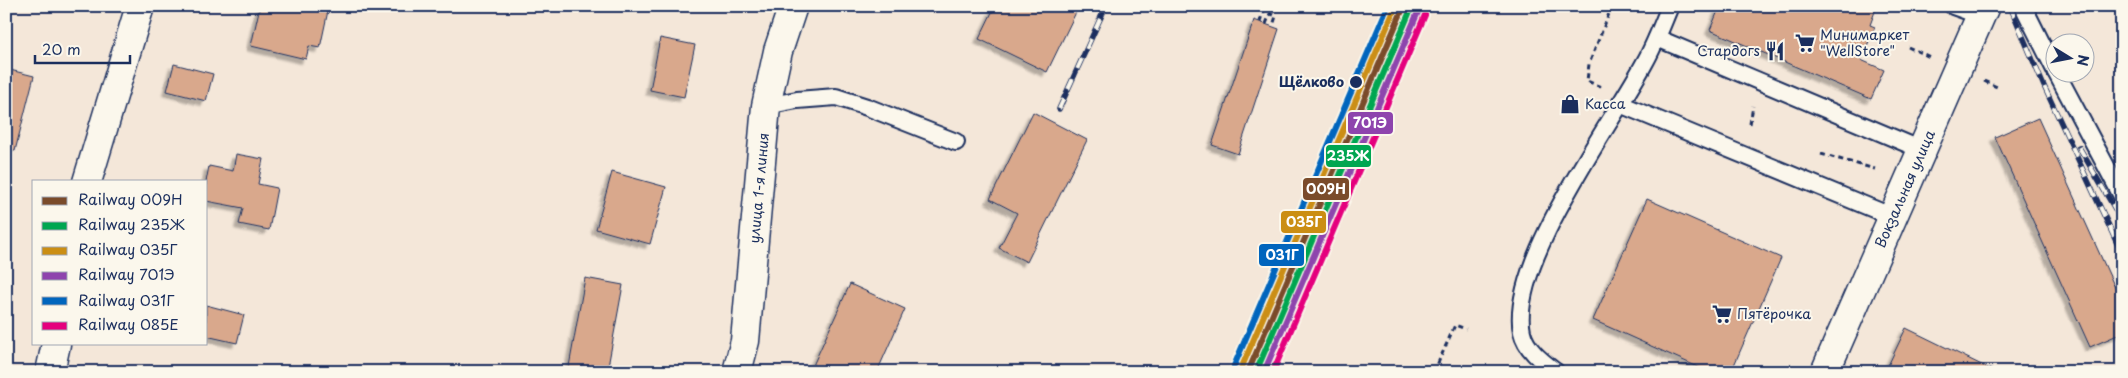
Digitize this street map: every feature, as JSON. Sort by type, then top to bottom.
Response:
[{"type":"street","points":[[88,180],[140,6]]},
{"type":"street","name":"улица 1-я линия","points":[[737,372],[744,341],[766,106],[778,51],[793,6]]},
{"type":"street","name":"Вокзальная улица","points":[[1825,372],[1983,11]]},
{"type":"street","points":[[50,372],[56,346]]},
{"type":"lane","points":[[1556,372],[1540,360],[1529,347],[1522,333],[1524,293],[1541,243],[1555,215],[1657,38],[1670,6]]},
{"type":"lane","points":[[1953,6],[1983,11]]},
{"type":"lane","points":[[2023,6],[2046,52]]},
{"type":"lane","points":[[1657,38],[1922,150]]},
{"type":"lane","points":[[2061,82],[2122,196]]},
{"type":"lane","points":[[766,106],[797,100],[836,97],[868,107],[956,142]]},
{"type":"lane","points":[[1620,104],[1893,217]]},
{"type":"path","points":[[1266,24],[1273,6]]},
{"type":"path","points":[[1589,64],[1612,6]]},
{"type":"path","points":[[1260,22],[1264,11],[1276,16],[1273,26]]},
{"type":"path","points":[[1750,124],[1753,106]]},
{"type":"path","points":[[1821,154],[1875,169]]},
{"type":"path","points":[[1434,372],[1455,325],[1466,329]]},
{"type":"building","points":[[260,6],[329,6],[320,48],[309,46],[306,59],[251,46]]},
{"type":"building","points":[[995,6],[1079,6],[1047,72],[979,39]]},
{"type":"building","points":[[1720,6],[1877,6],[1870,25],[1875,27],[1861,60],[1884,70],[1871,99],[1710,30]]},
{"type":"building","name":"Щёлково","points":[[1254,20],[1279,29],[1238,154],[1212,145]]},
{"type":"building","points":[[660,38],[695,45],[684,97],[650,90]]},
{"type":"building","points":[[174,64],[213,74],[206,101],[167,91]]},
{"type":"building","points":[[6,69],[34,76],[15,151],[6,150]]},
{"type":"building","points":[[1033,112],[1087,140],[1027,262],[999,248],[1017,213],[990,199]]},
{"type":"building","points":[[2038,118],[2122,303],[2122,333],[2090,347],[1995,137]]},
{"type":"building","points":[[236,154],[263,159],[258,184],[277,188],[269,230],[239,224],[243,208],[208,201],[208,180],[206,180],[209,166],[233,171]]},
{"type":"building","points":[[612,172],[666,187],[650,244],[596,229]]},
{"type":"building","points":[[1647,199],[1781,258],[1731,372],[1709,372],[1593,320]]},
{"type":"building","points":[[585,278],[623,285],[607,372],[568,372]]},
{"type":"building","points":[[850,284],[905,309],[877,372],[810,372]]},
{"type":"building","points":[[208,306],[244,315],[237,343],[208,336]]},
{"type":"building","points":[[1906,328],[1996,372],[1885,372]]},
{"type":"railway","points":[[1059,109],[1106,6]]},
{"type":"railway","points":[[2010,6],[2043,84],[2122,254]]},
{"type":"railway","points":[[2079,147],[2122,221]]},
{"type":"rail line","name":"031Г","points":[[1234,366],[1388,6]]},
{"type":"rail line","name":"035Г","points":[[1241,369],[1396,6]]},
{"type":"rail line","name":"009Н","points":[[1248,372],[1404,6]]},
{"type":"rail line","name":"235Ж","points":[[1256,372],[1411,9]]},
{"type":"rail line","name":"701Э","points":[[1264,372],[1418,12]]},
{"type":"rail line","name":"085Е","points":[[1273,372],[1425,15]]},
{"type":"place","name":"Минимаркет \"WellStore\"","points":[[1805,43]]},
{"type":"place","name":"Стардогs","points":[[1775,51]]},
{"type":"place","name":"Щёлково","points":[[1356,82]]},
{"type":"place","name":"Касса","points":[[1570,104]]},
{"type":"place","name":"Пятёрочка","points":[[1722,314]]}]
